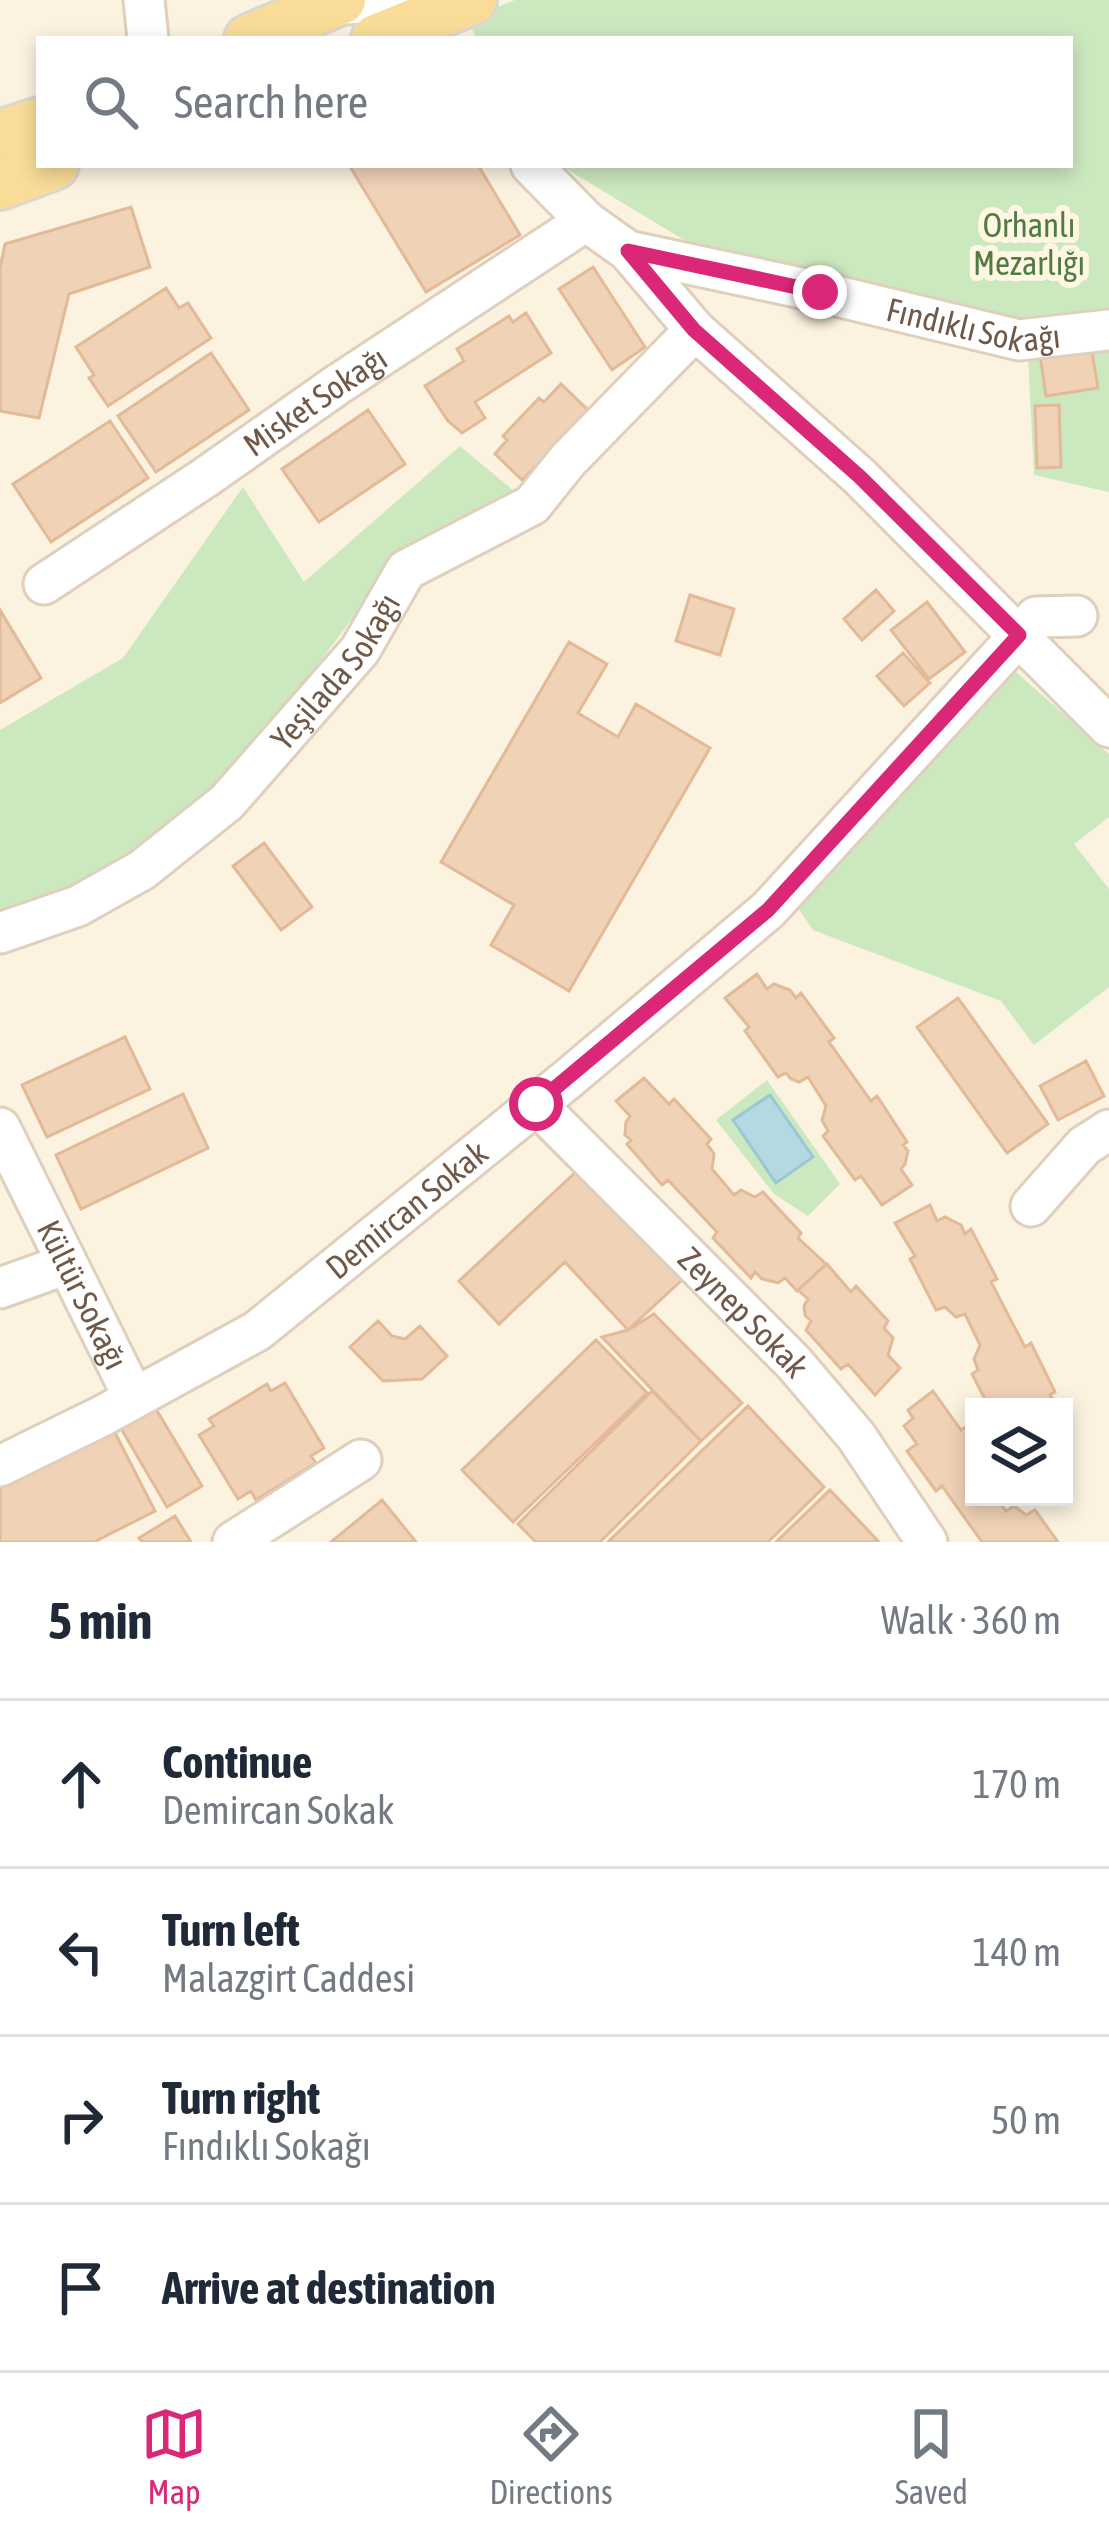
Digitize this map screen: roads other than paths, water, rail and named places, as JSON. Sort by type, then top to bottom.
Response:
[{"type":"main road","points":[[256,36],[334,3]]},
{"type":"main road","points":[[385,36],[450,13]]},
{"type":"main road","points":[[0,134],[36,123]]},
{"type":"main road","points":[[0,185],[47,168]]},
{"type":"street","points":[[143,0],[148,36]]},
{"type":"street","points":[[334,3],[376,1],[450,13]]},
{"type":"street","points":[[534,168],[586,221],[628,251],[694,330],[860,477],[1109,727]]},
{"type":"street","name":"Misket Sokağı","points":[[44,584],[586,221]]},
{"type":"street","name":"Fındıklı Sokağı","points":[[628,251],[1019,340],[1109,330]]},
{"type":"street","name":"Yeşilada Sokağı","points":[[0,933],[78,906],[142,870],[227,802],[360,650],[406,570],[532,505],[568,460],[694,330]]},
{"type":"street","points":[[1019,635],[1036,617],[1077,616]]},
{"type":"street","name":"Demircan Sokak","points":[[0,1466],[256,1331],[536,1104],[768,910],[1019,635]]},
{"type":"street","name":"Zeynep Sokak","points":[[536,1104],[794,1363],[856,1436],[927,1542]]},
{"type":"street","name":"Kültür Sokağı","points":[[0,1128],[134,1398]]},
{"type":"street","points":[[1031,1206],[1084,1146],[1109,1130]]},
{"type":"street","points":[[0,1288],[68,1264]]},
{"type":"street","points":[[233,1542],[361,1460]]},
{"type":"water","points":[[770,1095],[813,1157],[776,1183],[733,1120]]},
{"type":"park label","name":"Orhanlı Mezarlığı","points":[[1029,244]]}]
